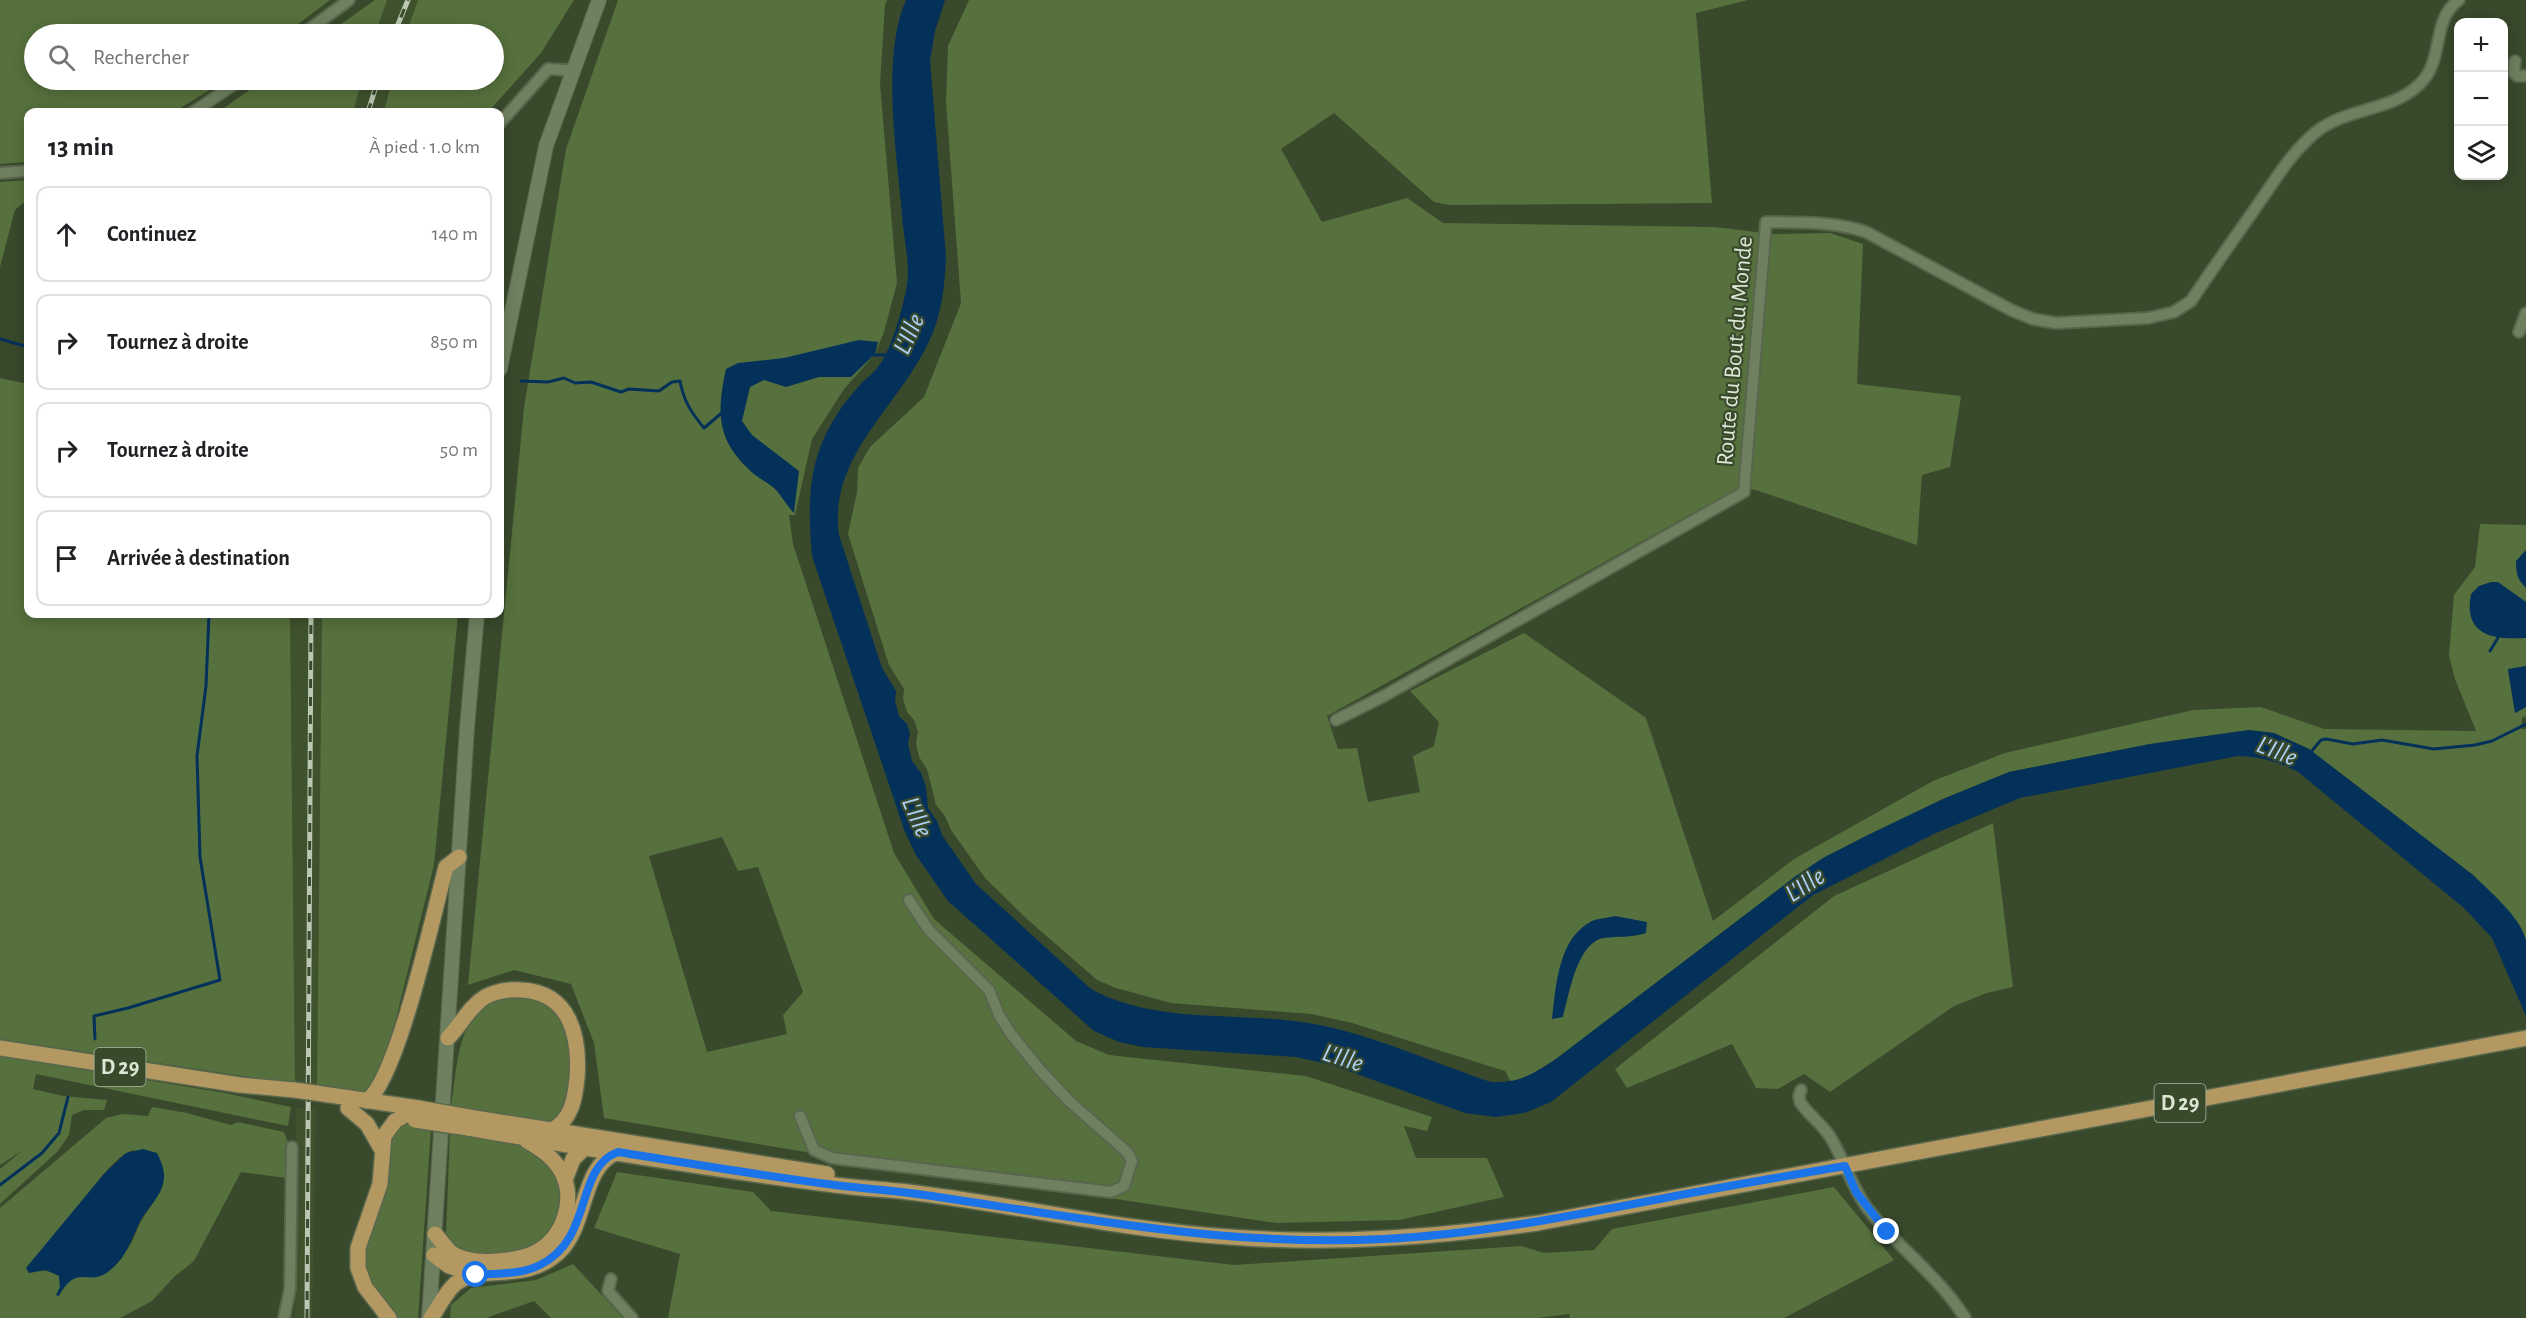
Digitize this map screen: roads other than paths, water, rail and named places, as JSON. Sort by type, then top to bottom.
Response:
[{"type":"main road","points":[[504,344],[546,146],[599,0]]},
{"type":"main road","points":[[430,1318],[467,728],[477,618]]},
{"type":"main road","points":[[367,1101],[379,1089],[389,1068],[400,1036],[446,867],[459,856]]},
{"type":"main road","points":[[448,1038],[474,1006],[493,993],[506,990],[531,990],[555,1002],[571,1022],[576,1035],[578,1061],[572,1109],[563,1122],[552,1130]]},
{"type":"main road","name":"D 29","points":[[316,1098],[348,1108],[552,1130],[619,1146],[828,1184],[909,1192],[1153,1230],[1309,1241],[1460,1234],[1538,1222],[2520,1039]]},
{"type":"main road","name":"D 29","points":[[0,1048],[316,1098],[367,1101],[411,1115]]},
{"type":"main road","points":[[348,1108],[367,1124],[382,1150]]},
{"type":"main road","points":[[389,1318],[360,1277],[357,1258],[359,1239],[380,1184],[382,1150],[386,1132],[411,1115]]},
{"type":"main road","name":"D 29","points":[[468,1122],[519,1137],[584,1146],[619,1146]]},
{"type":"main road","points":[[435,1234],[451,1253],[467,1259],[493,1262],[534,1253],[551,1240],[563,1222],[568,1205],[565,1180],[558,1166],[547,1154],[519,1137]]},
{"type":"main road","points":[[565,1180],[573,1159],[584,1146]]},
{"type":"main road","points":[[430,1318],[451,1288],[464,1278],[528,1270],[539,1266],[556,1254],[571,1239],[595,1170],[619,1146]]},
{"type":"main road","points":[[434,1254],[449,1266],[476,1275]]},
{"type":"street","points":[[317,24],[349,0]]},
{"type":"street","name":"Route du Bout du Monde","points":[[1335,720],[1394,690],[1744,492],[1766,222],[1847,225],[1866,232],[2011,310],[2033,319],[2056,323],[2148,318],[2174,312],[2191,301],[2291,156],[2318,131],[2337,120],[2388,103],[2412,92],[2427,77],[2436,55],[2441,26],[2451,6],[2459,0]]},
{"type":"street","points":[[2515,61],[2514,73],[2517,76],[2526,76]]},
{"type":"street","points":[[504,118],[548,69],[566,70],[572,75]]},
{"type":"street","points":[[200,108],[226,90]]},
{"type":"street","points":[[0,172],[24,171]]},
{"type":"street","points":[[2519,332],[2526,312]]},
{"type":"street","points":[[800,1116],[813,1150],[832,1158],[1111,1192],[1124,1185],[1132,1161],[1127,1152],[1069,1101],[1041,1071],[1011,1034],[999,1015],[989,990],[928,929],[909,900]]},
{"type":"street","points":[[1801,1090],[1798,1096],[1800,1101],[1832,1139],[1856,1192],[1868,1209],[1887,1232],[1934,1277],[1965,1318]]},
{"type":"street","points":[[284,1318],[290,1289],[292,1147]]},
{"type":"street","points":[[611,1279],[608,1291],[632,1318]]},
{"type":"water","name":"L'Ille","points":[[906,0],[945,0],[935,31],[930,61],[946,257],[943,291],[936,324],[924,351],[909,377],[858,451],[846,477],[839,505],[839,535],[882,668],[896,691],[895,701],[899,716],[907,724],[910,733],[908,744],[912,761],[921,773],[926,787],[928,808],[937,821],[942,835],[976,884],[1091,989],[1143,1008],[1197,1015],[1281,1020],[1332,1028],[1378,1041],[1491,1082],[1510,1081],[1533,1073],[1556,1059],[1796,876],[1823,858],[1943,799],[2009,772],[2150,744],[2249,730],[2274,733],[2309,749],[2473,875],[2496,897],[2512,914],[2526,941],[2526,1016],[2492,938],[2464,908],[2298,772],[2269,760],[2238,756],[2020,798],[1936,833],[1813,895],[1551,1102],[1524,1113],[1496,1117],[1465,1113],[1332,1065],[1296,1057],[1143,1047],[1119,1042],[1094,1031],[948,901],[916,855],[905,832],[812,556],[811,488],[820,448],[827,431],[842,407],[876,370],[888,350],[907,285],[908,263],[895,141],[892,80],[898,24]]},
{"type":"water","points":[[859,340],[878,342],[875,354],[851,377],[819,377],[786,387],[764,380],[750,387],[742,421],[752,435],[799,471],[794,513],[775,489],[742,462],[726,439],[722,427],[721,400],[726,369],[738,363],[784,358]]},
{"type":"water","points":[[2526,550],[2526,588],[2518,576],[2516,561]]},
{"type":"water","points":[[2498,582],[2526,602],[2526,638],[2492,636],[2476,626],[2471,618],[2471,594],[2479,586]]},
{"type":"water","points":[[2526,666],[2526,707],[2515,713],[2508,669]]},
{"type":"water","points":[[1615,916],[1647,922],[1646,933],[1604,938],[1587,949],[1571,983],[1563,1017],[1552,1019],[1557,978],[1565,951],[1572,939],[1592,921]]},
{"type":"water","points":[[143,1149],[157,1153],[163,1168],[164,1180],[160,1193],[143,1216],[121,1259],[102,1276],[72,1280],[59,1296],[56,1295],[60,1287],[59,1276],[46,1270],[29,1273],[26,1268],[103,1175],[126,1153]]},
{"type":"waterway","points":[[0,339],[24,346]]},
{"type":"waterway","name":"L'Ille","points":[[873,355],[887,355]]},
{"type":"waterway","points":[[521,381],[548,382],[564,378],[575,383],[591,382],[621,392],[629,389],[659,391],[672,382],[680,381],[689,406],[704,428],[723,412]]},
{"type":"waterway","points":[[95,1039],[94,1016],[220,980],[200,857],[197,756],[206,686],[209,618]]},
{"type":"waterway","points":[[2490,651],[2499,636]]},
{"type":"waterway","name":"L'Ille","points":[[2310,753],[2321,740],[2326,739],[2353,744],[2382,740],[2434,749],[2475,745],[2492,741],[2526,724]]},
{"type":"waterway","points":[[0,1185],[42,1153],[59,1133],[68,1097]]},
{"type":"railway","points":[[398,24],[408,0]]},
{"type":"railway","points":[[369,108],[375,90]]},
{"type":"railway","points":[[307,1318],[311,618]]}]
